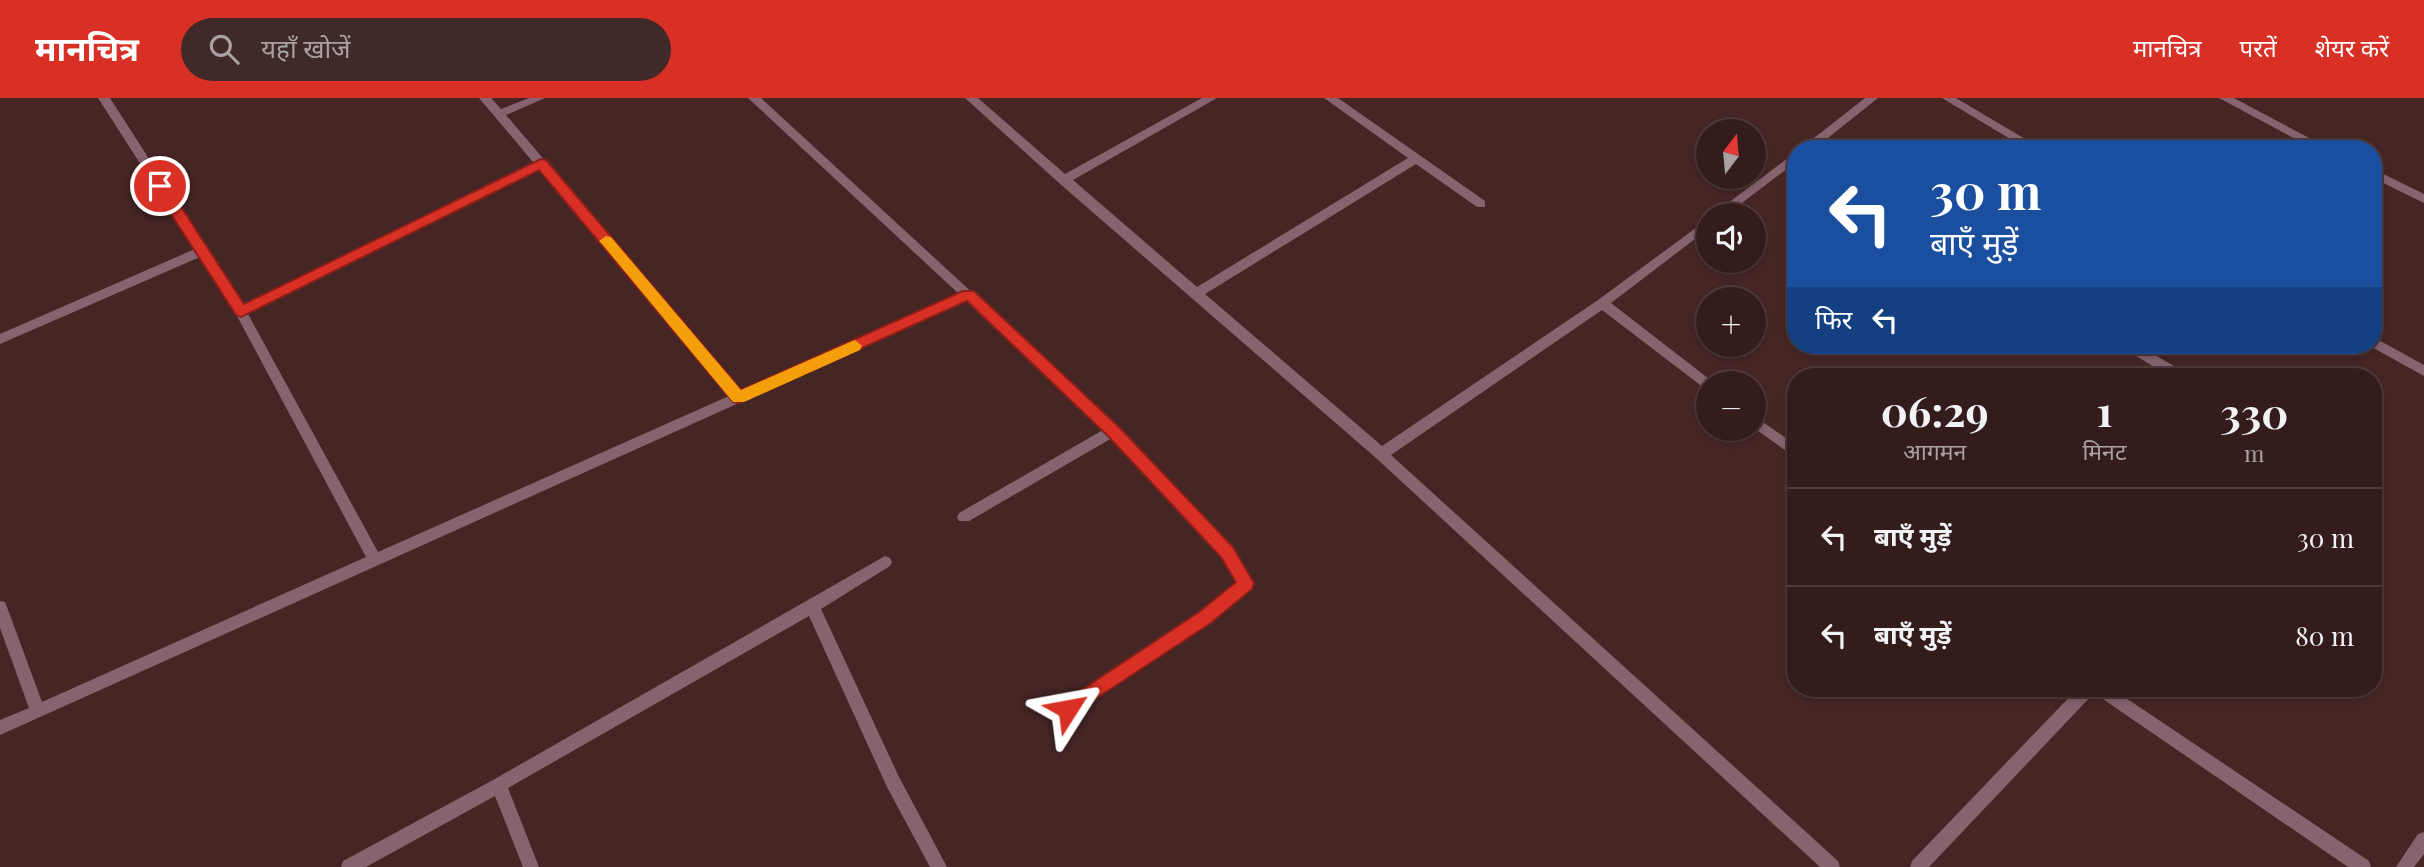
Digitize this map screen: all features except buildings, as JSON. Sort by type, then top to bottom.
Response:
[{"type":"street","points":[[104,98],[241,312],[375,560]]},
{"type":"street","points":[[485,98],[739,398]]},
{"type":"street","points":[[499,114],[539,98]]},
{"type":"street","points":[[754,98],[1113,431],[1227,552],[1246,583],[1205,617],[1068,709]]},
{"type":"street","points":[[971,98],[1381,454],[1832,867]]},
{"type":"street","points":[[1063,180],[1211,98]]},
{"type":"street","points":[[1331,98],[1482,204]]},
{"type":"street","points":[[1818,140],[1872,98]]},
{"type":"street","points":[[1948,98],[2020,140]]},
{"type":"street","points":[[2225,98],[2307,140]]},
{"type":"street","points":[[1196,293],[1417,158]]},
{"type":"street","points":[[241,312],[541,163]]},
{"type":"street","points":[[1734,203],[1787,163]]},
{"type":"street","points":[[2382,178],[2424,199]]},
{"type":"street","points":[[1381,454],[1602,303],[1696,232]]},
{"type":"street","points":[[0,339],[202,251]]},
{"type":"street","points":[[0,728],[968,295]]},
{"type":"street","points":[[1602,303],[1696,377]]},
{"type":"street","points":[[2382,347],[2424,371]]},
{"type":"street","points":[[2143,354],[2166,368]]},
{"type":"street","points":[[1766,430],[1787,446]]},
{"type":"street","points":[[964,517],[1113,431]]},
{"type":"street","points":[[349,867],[499,785],[885,562]]},
{"type":"street","points":[[0,607],[38,711]]},
{"type":"street","points":[[811,607],[893,782],[939,867]]},
{"type":"street","points":[[1918,867],[2079,697]]},
{"type":"street","points":[[2112,697],[2363,867]]},
{"type":"street","points":[[499,785],[531,867]]},
{"type":"street","points":[[2404,867],[2424,840]]},
{"type":"slow traffic","points":[[606,241],[739,398],[855,346]]},
{"type":"route","points":[[160,186],[241,312],[541,163],[739,398],[968,295],[1113,431],[1227,552],[1246,583],[1205,617],[1068,709]]}]
